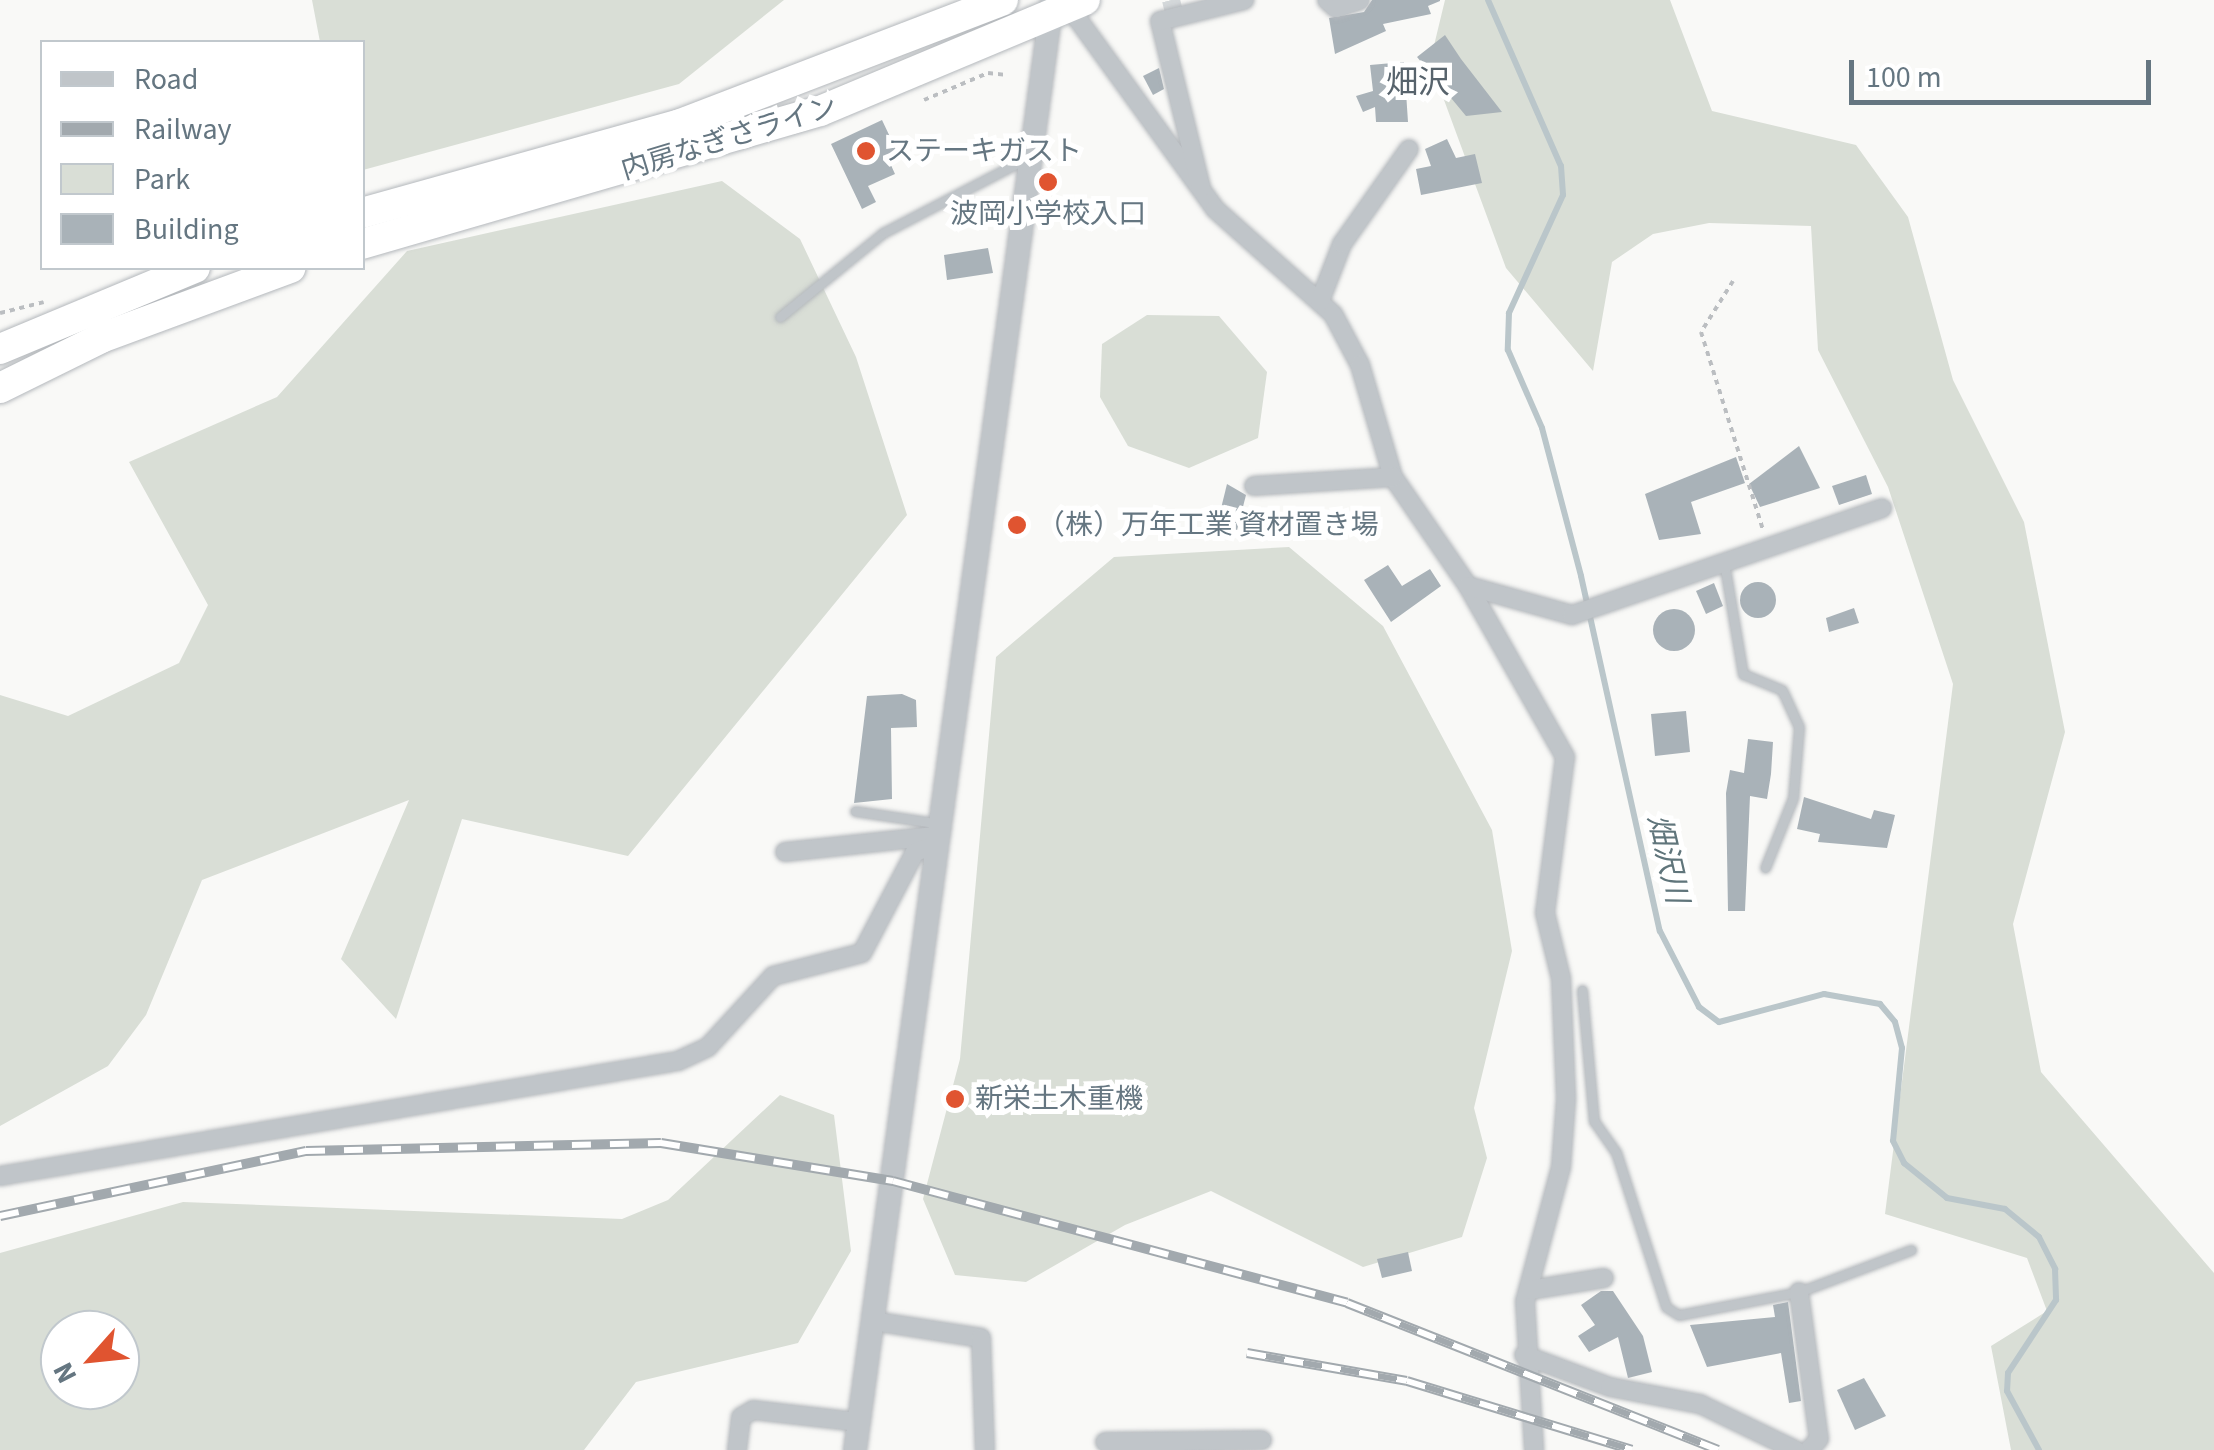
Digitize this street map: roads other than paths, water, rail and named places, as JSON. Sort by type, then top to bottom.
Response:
[{"type":"highway","name":"内房なぎさライン","points":[[365,212],[678,125],[1003,0]]},
{"type":"highway","name":"内房なぎさライン","points":[[365,243],[820,111],[1064,6]]},
{"type":"highway","points":[[0,349],[190,270]]},
{"type":"highway","points":[[0,388],[101,338],[285,270]]},
{"type":"street","points":[[1202,194],[1160,21],[1244,0]]},
{"type":"street","points":[[1327,0],[1336,8],[1360,0]]},
{"type":"street","points":[[1064,6],[1202,194],[1320,302],[1360,365],[1394,478],[1468,586],[1564,757],[1545,912],[1561,978],[1566,1099],[1561,1167],[1530,1290],[1524,1356],[1534,1450]]},
{"type":"street","points":[[855,1450],[1037,154],[1064,6]]},
{"type":"street","points":[[1320,302],[1342,244],[1409,149]]},
{"type":"street","points":[[1254,486],[1394,478]]},
{"type":"street","points":[[1468,586],[1572,615],[1724,558],[1882,508]]},
{"type":"street","points":[[786,852],[940,835]]},
{"type":"street","points":[[0,1176],[678,1061],[708,1047],[773,976],[862,953],[915,852],[940,835]]},
{"type":"street","points":[[1530,1290],[1604,1278]]},
{"type":"street","points":[[1799,1292],[1819,1439],[1810,1450]]},
{"type":"street","points":[[873,1321],[981,1338],[985,1450]]},
{"type":"street","points":[[1524,1356],[1610,1387],[1700,1404],[1795,1450]]},
{"type":"street","points":[[738,1450],[741,1417],[752,1410],[859,1422]]},
{"type":"street","points":[[1105,1442],[1181,1445],[1262,1440]]},
{"type":"lane","points":[[780,317],[883,233],[987,171],[1037,154]]},
{"type":"lane","points":[[1724,558],[1743,674],[1782,690],[1800,727],[1789,812],[1766,868]]},
{"type":"lane","points":[[855,811],[940,835]]},
{"type":"lane","points":[[1582,990],[1594,1121],[1616,1152],[1666,1307],[1679,1315],[1799,1292],[1911,1250]]},
{"type":"waterway","name":"畑沢川","points":[[1488,0],[1561,166],[1563,195],[1509,313],[1508,350],[1542,428],[1581,576],[1660,931],[1699,1007],[1719,1022],[1824,994],[1880,1004],[1895,1022],[1902,1048],[1893,1141],[1904,1163],[1947,1198],[2005,1209],[2039,1237],[2055,1269],[2056,1300],[2008,1373],[2007,1391],[2039,1450]]},
{"type":"tunnel","points":[[1171,0],[1174,12]]},
{"type":"railway","points":[[0,1216],[306,1151],[661,1143],[893,1181],[1347,1303],[1718,1450]]},
{"type":"railway","points":[[1247,1353],[1407,1381],[1632,1450]]},
{"type":"place","name":"ステーキガスト","points":[[866,151]]},
{"type":"place","name":"波岡小学校入口","points":[[1048,182]]},
{"type":"place","name":"（株）万年工業 資材置き場","points":[[1017,525]]},
{"type":"place","name":"新栄土木重機","points":[[955,1099]]},
{"type":"district","name":"畑沢","points":[[1418,83]]}]
